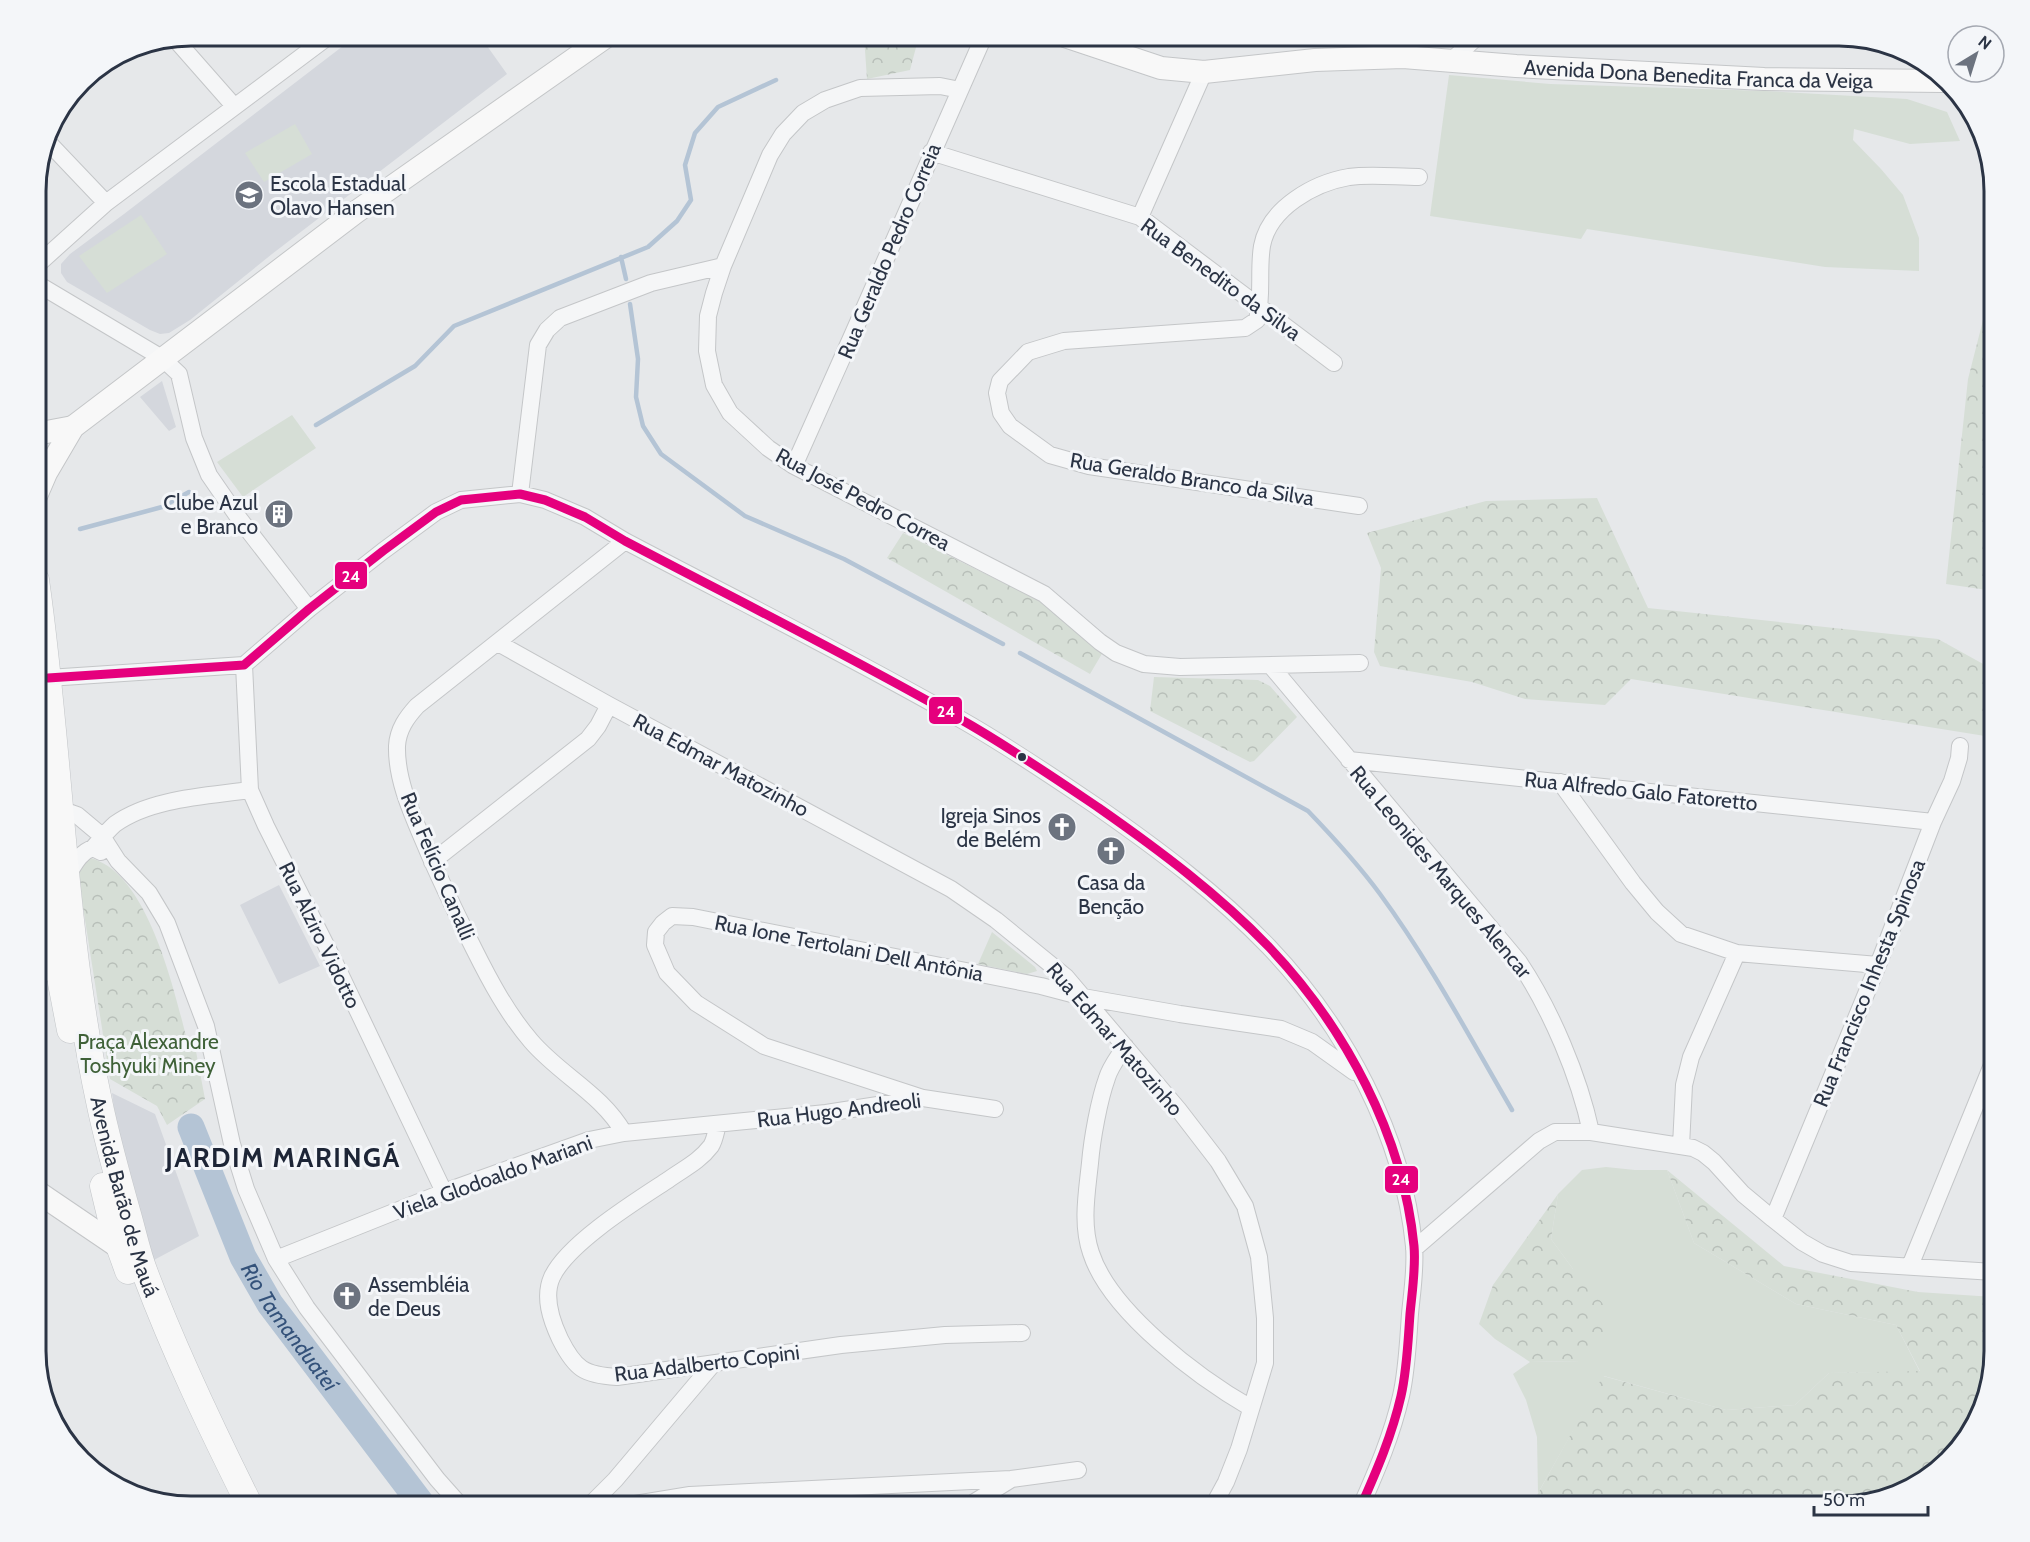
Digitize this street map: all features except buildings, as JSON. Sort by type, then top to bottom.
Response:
[{"type":"main road","points":[[47,473],[73,427],[356,212],[593,46]]},
{"type":"main road","name":"Avenida Dona Benedita Franca da Veiga","points":[[1095,46],[1161,68],[1204,72],[1315,60],[1402,57],[1764,80],[1933,81]]},
{"type":"main road","points":[[47,432],[73,427]]},
{"type":"main road","name":"Avenida Barão de Mauá","points":[[47,670],[60,809],[51,885],[88,1040],[115,1168],[141,1261],[173,1344],[245,1496]]},
{"type":"main road","name":"Avenida Barão de Mauá","points":[[47,850],[61,983],[84,1108],[114,1232],[139,1302],[166,1367],[226,1496]]},
{"type":"main road","points":[[47,1198],[120,1248]]},
{"type":"street","points":[[47,256],[106,203],[315,46]]},
{"type":"street","name":"Rua Geraldo Pedro Correia","points":[[794,466],[980,46]]},
{"type":"street","points":[[1452,60],[1467,46]]},
{"type":"street","points":[[182,47],[234,106]]},
{"type":"street","points":[[1140,218],[1204,72]]},
{"type":"street","name":"Rua José Pedro Correa","points":[[960,90],[940,86],[860,88],[825,100],[803,112],[783,134],[770,155],[723,266],[708,316],[707,351],[714,385],[730,413],[768,448],[794,466],[1044,594],[1100,642],[1128,658],[1144,664],[1180,667],[1360,663]]},
{"type":"street","points":[[53,148],[106,203]]},
{"type":"street","name":"Rua Benedito da Silva","points":[[932,152],[1140,218],[1334,363]]},
{"type":"street","points":[[1260,308],[1263,244],[1277,216],[1287,206],[1326,185],[1349,177],[1419,177]]},
{"type":"street","points":[[520,495],[538,345],[546,330],[560,318],[651,283],[723,266]]},
{"type":"street","points":[[47,290],[162,358],[179,374],[195,438],[209,475],[238,518],[309,609]]},
{"type":"street","name":"Rua Geraldo Branco da Silva","points":[[1260,308],[1257,320],[1245,328],[1064,340],[1028,352],[1000,381],[997,393],[1001,413],[1010,426],[1050,455],[1089,466],[1359,506]]},
{"type":"street","points":[[48,678],[244,665],[309,609],[436,512],[460,500],[520,495],[545,500],[585,517],[625,541],[961,720],[1029,761],[1190,874],[1269,947],[1303,986],[1335,1032],[1362,1079],[1389,1139],[1400,1175],[1414,1248],[1413,1288],[1401,1394],[1386,1448],[1365,1496]]},
{"type":"street","name":"Rua Felício Canalli","points":[[624,1133],[609,1112],[531,1042],[503,1004],[432,862],[403,785],[397,744],[406,718],[417,706],[625,541]]},
{"type":"street","name":"Rua Edmar Matozinho","points":[[498,643],[951,889],[996,920],[1056,968],[1125,1046],[1218,1161],[1245,1206],[1259,1257],[1265,1318],[1265,1363],[1239,1449],[1218,1496]]},
{"type":"street","name":"Rua Alziro Vidotto","points":[[244,665],[250,790],[444,1192]]},
{"type":"street","name":"Rua Leonides Marques Alencar","points":[[1271,666],[1493,930],[1534,984],[1581,1090],[1592,1132]]},
{"type":"street","points":[[432,862],[588,739],[609,705]]},
{"type":"street","name":"Rua Francisco Inhesta Spinosa","points":[[1773,1219],[1956,769],[1960,746]]},
{"type":"street","name":"Rua Alfredo Galo Fatoretto","points":[[1348,760],[1933,822]]},
{"type":"street","points":[[1560,782],[1633,883],[1670,925],[1681,934],[1737,953],[1878,965]]},
{"type":"street","points":[[51,885],[116,824],[139,812],[175,801],[250,790]]},
{"type":"street","points":[[60,809],[77,815],[98,842],[143,886],[167,923],[206,1026],[232,1144],[246,1190],[276,1259],[307,1308],[452,1496]]},
{"type":"street","name":"Rua Ione Tertolani Dell Antônia","points":[[923,1098],[764,1046],[723,1021],[696,1003],[667,973],[655,945],[656,932],[672,916],[693,917],[1041,986],[1083,997],[1281,1029],[1312,1042],[1338,1059],[1362,1079]]},
{"type":"street","points":[[1682,1146],[1684,1085],[1691,1057],[1737,953]]},
{"type":"street","points":[[47,968],[61,983]]},
{"type":"street","points":[[1125,1046],[1107,1077],[1091,1151],[1085,1210],[1090,1252],[1105,1285],[1130,1314],[1216,1388],[1251,1408]]},
{"type":"street","points":[[1910,1266],[1984,1085]]},
{"type":"street","name":"Rua Hugo Andreoli","points":[[718,1125],[826,1113],[923,1098],[995,1109]]},
{"type":"street","name":"Viela Glodoaldo Mariani","points":[[276,1259],[444,1192],[589,1140],[624,1133],[718,1125]]},
{"type":"street","name":"Rua Adalberto Copini","points":[[718,1125],[712,1144],[696,1162],[585,1239],[564,1259],[552,1278],[548,1297],[552,1320],[572,1359],[584,1371],[598,1376],[617,1377],[841,1345],[945,1335],[1022,1333]]},
{"type":"street","points":[[1414,1248],[1539,1142],[1555,1132],[1592,1132],[1682,1146],[1703,1153],[1743,1194],[1802,1242],[1823,1254],[1851,1263],[1984,1271]]},
{"type":"street","points":[[599,1496],[713,1364]]},
{"type":"street","points":[[684,1496],[1011,1479],[1078,1470]]},
{"type":"street","points":[[984,1496],[1011,1479]]},
{"type":"shaded area","name":"Escola Estadual Olavo Hansen","points":[[343,46],[487,46],[507,74],[272,254],[190,320],[169,333],[160,334],[150,330],[67,282],[61,273],[61,264],[70,254]]},
{"type":"shaded area","points":[[162,381],[176,427],[169,431],[140,397]]},
{"type":"shaded area","points":[[279,885],[320,966],[279,984],[240,905]]},
{"type":"shaded area","points":[[112,1093],[155,1114],[199,1236],[152,1261],[116,1123]]},
{"type":"green space","points":[[865,46],[916,46],[910,70],[867,79]]},
{"type":"green space","points":[[1449,75],[1550,84],[1765,91],[1907,99],[1947,112],[1960,141],[1910,144],[1854,129],[1853,140],[1903,195],[1919,238],[1919,271],[1825,267],[1587,229],[1581,239],[1430,216]]},
{"type":"green space","points":[[295,124],[312,154],[264,182],[245,153]]},
{"type":"green space","points":[[141,215],[167,254],[107,293],[79,256]]},
{"type":"green space","points":[[1984,316],[1984,590],[1946,584],[1968,379]]},
{"type":"green space","points":[[292,415],[316,448],[243,497],[217,462]]},
{"type":"green space","points":[[1597,498],[1648,608],[1938,639],[1984,664],[1984,736],[1631,679],[1605,705],[1525,699],[1472,682],[1380,666],[1374,652],[1381,568],[1367,533],[1486,501]]},
{"type":"green space","points":[[903,533],[1040,601],[1103,652],[1090,674],[887,558]]},
{"type":"green space","points":[[1154,677],[1258,680],[1270,686],[1297,717],[1254,761],[1250,762],[1150,711]]},
{"type":"green space","name":"Praça Alexandre Toshyuki Miney","points":[[90,858],[110,868],[128,885],[143,909],[166,964],[187,1040],[195,1046],[205,1099],[167,1125],[157,1106],[110,1079],[77,869]]},
{"type":"green space","points":[[992,932],[1037,971],[1027,974],[978,964]]},
{"type":"green space","points":[[1606,1167],[1667,1170],[1694,1243],[1796,1304],[1896,1325],[1920,1372],[1829,1373],[1795,1405],[1726,1410],[1604,1376],[1538,1493],[1537,1437],[1526,1400],[1513,1374],[1530,1362],[1581,1361],[1573,1269],[1551,1239],[1558,1194],[1582,1170]]},
{"type":"green space","points":[[1667,1170],[1784,1266],[1918,1292],[1984,1296],[1984,1351],[1979,1388],[1969,1415],[1954,1439],[1934,1460],[1903,1481],[1876,1491],[1858,1494],[1839,1496],[1537,1496],[1603,1376],[1726,1410],[1795,1405],[1829,1373],[1920,1371],[1896,1325],[1796,1304],[1694,1243]]},
{"type":"green space","points":[[1558,1194],[1551,1239],[1604,1305],[1603,1338],[1581,1361],[1530,1362],[1495,1339],[1479,1324],[1493,1285]]},
{"type":"waterway","points":[[316,425],[415,366],[454,326],[648,247],[677,221],[691,200],[685,165],[695,133],[718,107],[776,80]]},
{"type":"waterway","points":[[621,257],[626,279]]},
{"type":"waterway","points":[[630,304],[638,359],[636,397],[643,426],[661,454],[745,516],[844,559],[1003,644]]},
{"type":"waterway","points":[[80,529],[162,507],[189,492]]},
{"type":"waterway","points":[[1020,653],[1308,811],[1363,872],[1416,946],[1512,1110]]},
{"type":"waterway","name":"Rio Tamanduateí","points":[[191,1127],[243,1257],[270,1304],[415,1496]]},
{"type":"transit line","name":"24","points":[[48,678],[244,665],[309,609],[436,512],[461,500],[520,494],[545,500],[585,517],[625,541],[877,673],[1013,751],[1144,840],[1209,891],[1250,928],[1297,978],[1345,1047],[1366,1085],[1397,1164],[1408,1205],[1414,1263],[1406,1366],[1401,1396],[1389,1438],[1365,1496]]},
{"type":"place","name":"Escola Estadual Olavo Hansen","points":[[249,195]]},
{"type":"place","name":"Clube Azul e Branco","points":[[279,514]]},
{"type":"place","name":"Igreja Sinos de Belém","points":[[1062,827]]},
{"type":"place","name":"Casa da Benção","points":[[1111,851]]},
{"type":"place","name":"Assembléia de Deus","points":[[347,1296]]},
{"type":"district","name":"JARDIM MARINGÁ","points":[[283,1157]]}]
